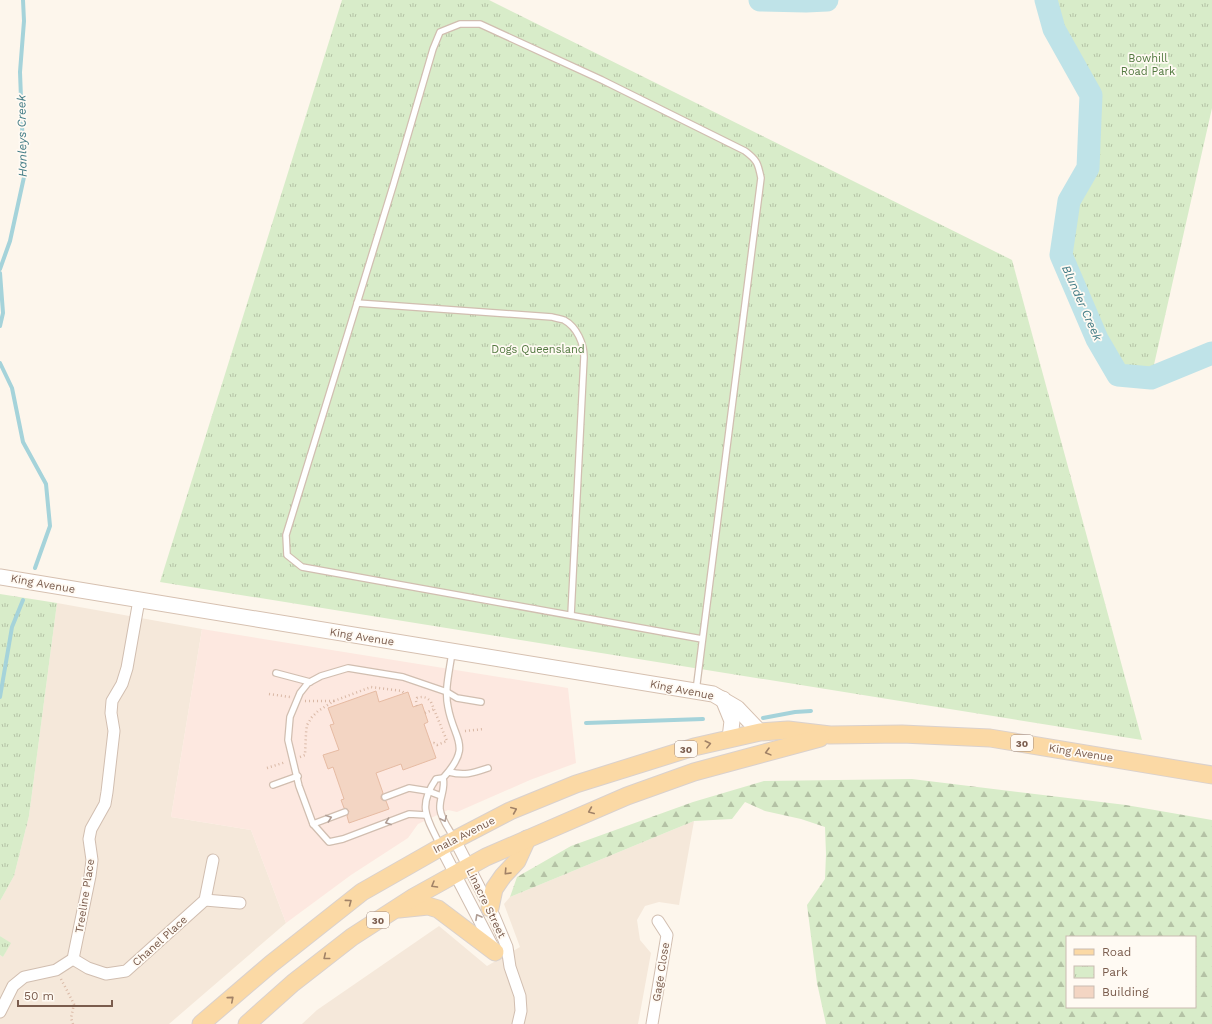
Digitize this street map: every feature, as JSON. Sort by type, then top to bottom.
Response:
[{"type":"main road","name":"King Avenue","points":[[765,732],[788,730],[830,735],[902,734],[990,738],[1212,774]]},
{"type":"main road","name":"Inala Avenue","points":[[201,1024],[271,964],[362,892],[448,843],[510,811],[576,784],[694,747],[730,738],[765,732]]},
{"type":"main road","name":"King Avenue","points":[[527,838],[627,796],[694,772],[830,735]]},
{"type":"main road","name":"30","points":[[247,1024],[293,984],[352,937],[395,909],[461,870],[527,838]]},
{"type":"main road","points":[[490,908],[494,890],[503,876],[517,861],[527,838]]},
{"type":"main road","points":[[395,909],[428,906],[438,909],[501,950]]},
{"type":"street","name":"King Avenue","points":[[0,577],[713,694],[737,708],[765,732]]},
{"type":"street","name":"Treeline Place","points":[[73,959],[90,876],[92,860],[89,839],[92,828],[104,804],[107,792],[114,731],[111,713],[112,701],[122,684],[127,668],[139,600]]},
{"type":"street","name":"King Avenue","points":[[724,700],[732,721],[730,738]]},
{"type":"street","name":"Linacre Street","points":[[448,843],[510,967],[520,996],[518,1024]]},
{"type":"street","name":"Linacre Street","points":[[448,843],[461,870],[490,908],[501,950]]},
{"type":"street","points":[[213,860],[205,900],[240,903]]},
{"type":"street","name":"Chanel Place","points":[[73,959],[88,968],[106,974],[126,970],[205,900]]},
{"type":"street","name":"Gage Close","points":[[652,1024],[667,935],[658,921]]},
{"type":"street","points":[[0,1012],[13,986],[24,977],[56,970],[73,959]]},
{"type":"lane","points":[[696,691],[724,480],[760,178],[759,168],[755,159],[745,151],[602,80],[488,27],[480,24],[460,24],[440,32],[432,49],[357,303],[286,535],[287,555],[302,567],[702,639]]},
{"type":"lane","points":[[357,303],[552,317],[565,320],[581,340],[584,348],[584,357],[571,615]]},
{"type":"lane","points":[[448,843],[426,814],[424,806],[428,790],[436,779],[444,778],[459,757],[460,745],[448,707],[447,692],[452,651]]},
{"type":"lane","points":[[426,814],[409,814],[343,839],[329,842],[313,824],[300,786],[288,740],[290,717],[297,699],[300,693],[310,682],[348,668],[403,677],[447,692],[457,698],[481,702]]},
{"type":"lane","points":[[276,673],[310,682]]},
{"type":"lane","points":[[449,772],[469,774],[488,768]]},
{"type":"lane","points":[[273,785],[298,776]]},
{"type":"lane","points":[[444,778],[445,784],[441,796],[440,810],[448,843]]},
{"type":"lane","points":[[385,797],[409,788],[428,790],[441,796]]},
{"type":"lane","points":[[313,824],[345,812]]},
{"type":"path","points":[[267,768],[305,755],[306,733],[312,717],[318,711],[334,701],[371,687],[402,691],[404,693]]},
{"type":"path","points":[[269,694],[289,696],[308,702],[334,701]]},
{"type":"path","points":[[416,706],[417,698],[427,698],[431,702],[447,741],[437,745],[434,743],[431,744]]},
{"type":"path","points":[[424,713],[435,710]]},
{"type":"path","points":[[463,732],[484,729]]},
{"type":"path","points":[[56,970],[74,1004],[71,1018],[74,1024]]},
{"type":"shaded area","points":[[57,603],[202,629],[171,817],[251,830],[286,923],[169,1024],[0,1024],[0,955],[3,957],[10,943],[0,936],[0,901],[14,876],[29,816]]},
{"type":"shaded area","points":[[202,629],[568,688],[576,763],[530,780],[457,812],[448,810],[418,824],[408,838],[351,875],[286,923],[251,830],[171,817]]},
{"type":"shaded area","points":[[694,821],[679,905],[659,902],[645,906],[637,920],[640,940],[651,953],[638,1024],[302,1024],[317,1010],[439,926],[487,966],[520,947],[504,904],[510,897]]},
{"type":"green space","name":"Dogs Queensland","points":[[342,0],[489,0],[1012,260],[1142,740],[160,582]]},
{"type":"green space","points":[[760,0],[827,0],[806,1]]},
{"type":"green space","name":"Bowhill Road Park","points":[[1046,0],[1212,0],[1212,108],[1151,378],[1118,375],[1097,339],[1061,255],[1069,201],[1088,168],[1091,95],[1054,29]]},
{"type":"green space","points":[[0,594],[57,603],[29,816],[14,876],[0,901]]},
{"type":"green space","points":[[912,779],[1126,805],[1212,820],[1212,1024],[826,1024],[817,983],[807,905],[825,879],[825,827],[801,819],[765,811],[745,802],[732,819],[694,821],[510,897],[517,877],[571,846],[693,802],[764,781]]},
{"type":"green space","points":[[0,936],[11,943],[3,957],[0,955]]},
{"type":"building","points":[[376,691],[379,702],[408,692],[413,707],[422,704],[428,722],[424,724],[436,758],[403,770],[401,764],[376,773],[383,793],[381,799],[386,801],[389,809],[349,823],[347,816],[349,811],[344,808],[341,800],[344,799],[333,767],[328,769],[323,755],[339,750],[330,725],[334,724],[328,708]]},
{"type":"waterway","name":"Hanleys Creek","points":[[0,269],[10,241],[24,177],[20,72],[24,21],[23,0]]},
{"type":"waterway","name":"Blunder Creek","points":[[760,0],[827,0]]},
{"type":"waterway","name":"Blunder Creek","points":[[1046,0],[1054,29],[1091,95],[1088,168],[1069,201],[1061,255],[1097,339],[1118,375],[1151,378],[1212,353]]},
{"type":"waterway","name":"Hanleys Creek","points":[[0,273],[3,313],[0,326]]},
{"type":"waterway","name":"Hanleys Creek","points":[[0,363],[12,388],[23,442],[46,484],[50,526],[35,568]]},
{"type":"waterway","name":"Hanleys Creek","points":[[0,697],[12,627],[23,600]]},
{"type":"waterway","points":[[763,718],[795,712],[811,711]]},
{"type":"waterway","points":[[586,723],[703,719]]}]
